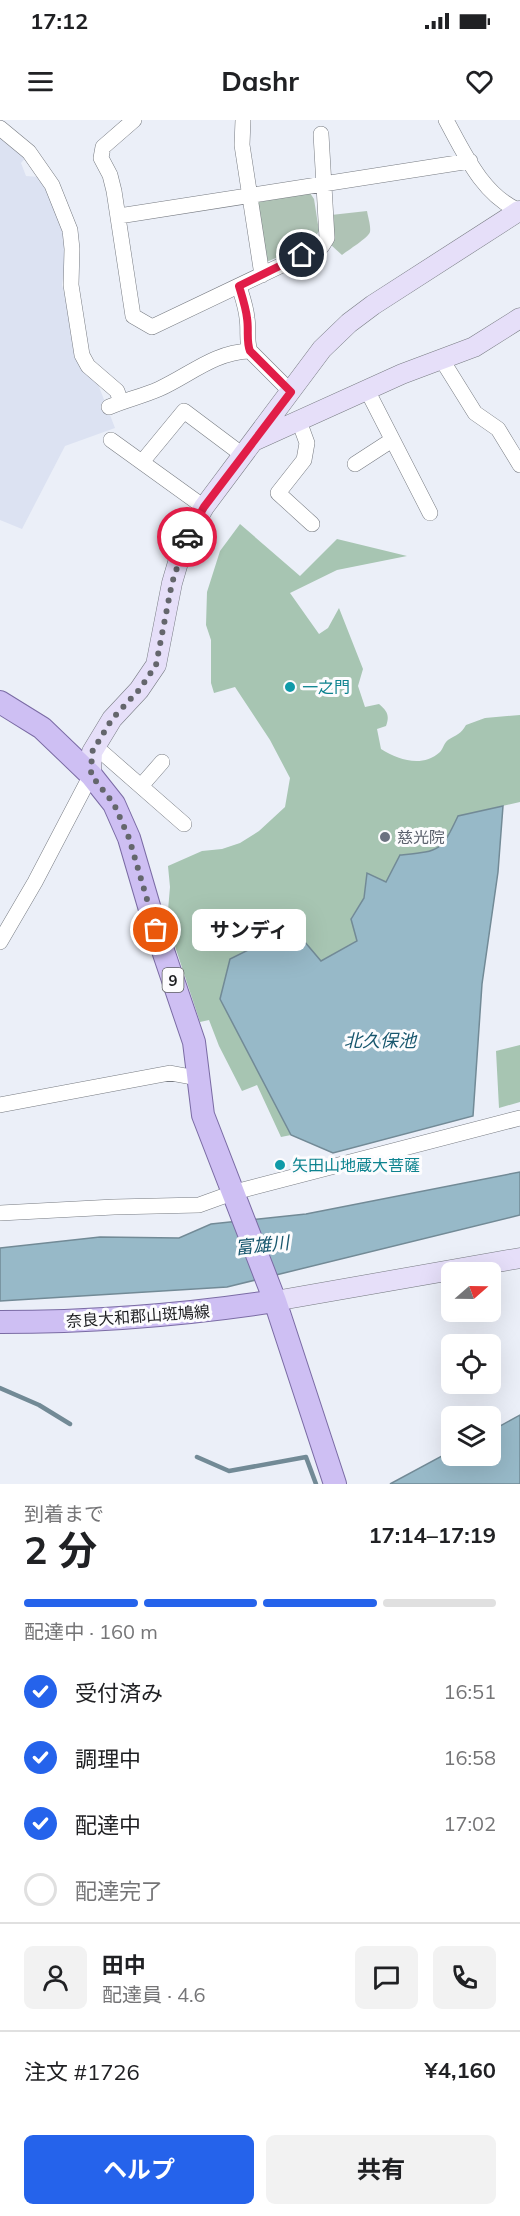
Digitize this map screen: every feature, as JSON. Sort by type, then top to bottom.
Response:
[{"type":"main road","name":"9","points":[[0,702],[42,728],[91,775],[114,804],[129,838],[156,930],[194,1042],[203,1114],[274,1298],[335,1484]]},
{"type":"main road","name":"奈良大和郡山斑鳩線","points":[[0,1323],[63,1322],[218,1310],[274,1298]]},
{"type":"street","points":[[134,120],[103,147],[101,158],[110,175],[119,216],[132,316],[152,327],[322,246],[327,238],[321,134]]},
{"type":"street","points":[[243,120],[242,145],[248,195],[262,274]]},
{"type":"street","points":[[0,942],[35,882],[91,775],[92,752],[112,719],[139,690],[156,665],[172,583],[197,502],[291,392],[322,349],[349,323],[373,305],[519,211],[489,189],[446,120]]},
{"type":"street","points":[[0,128],[29,152],[52,185],[70,230],[73,298],[79,323],[82,355],[88,366],[117,391],[115,404],[160,388],[220,356],[237,351],[250,351]]},
{"type":"street","points":[[119,216],[470,161]]},
{"type":"street","points":[[239,286],[247,316],[249,337],[247,344],[250,351],[291,392]]},
{"type":"street","points":[[241,448],[367,390],[474,347],[520,318]]},
{"type":"street","points":[[442,360],[475,413],[498,429],[520,465]]},
{"type":"street","points":[[367,390],[430,513]]},
{"type":"street","points":[[142,462],[184,411],[241,448]]},
{"type":"street","points":[[299,421],[308,443],[304,460],[278,493],[312,524]]},
{"type":"street","points":[[111,440],[197,502]]},
{"type":"street","points":[[355,464],[392,440]]},
{"type":"street","points":[[96,747],[184,824]]},
{"type":"street","points":[[141,786],[162,762]]},
{"type":"street","points":[[0,1106],[170,1073],[197,1078]]},
{"type":"street","points":[[0,1213],[199,1205],[236,1197],[520,1118]]},
{"type":"street","points":[[274,1298],[520,1258]]},
{"type":"shaded area","points":[[0,133],[27,156],[21,163],[26,176],[39,177],[54,202],[65,228],[66,259],[62,285],[72,322],[76,360],[82,369],[96,379],[115,428],[65,446],[22,529],[0,520]]},
{"type":"green space","points":[[310,193],[314,199],[319,231],[311,243],[264,263],[252,203]]},
{"type":"green space","points":[[367,211],[370,232],[362,241],[342,255],[331,245],[331,215]]},
{"type":"green space","points":[[240,524],[300,576],[337,539],[407,556],[337,570],[290,593],[319,634],[328,628],[339,608],[363,669],[358,686],[365,707],[379,704],[387,714],[386,726],[377,729],[381,749],[410,761],[426,760],[440,752],[447,741],[466,725],[485,718],[520,715],[520,802],[458,816],[447,837],[438,848],[400,855],[386,882],[367,874],[364,898],[351,918],[357,941],[321,961],[293,928],[220,999],[291,1135],[281,1137],[257,1085],[242,1091],[219,1046],[209,1020],[200,1022],[167,922],[170,887],[168,866],[202,851],[222,849],[240,843],[259,831],[285,807],[290,778],[270,740],[235,687],[214,693],[211,683],[211,640],[206,625],[207,592],[220,551]]},
{"type":"green space","points":[[520,1045],[520,1102],[499,1108],[496,1051]]},
{"type":"water","name":"北久保池","points":[[503,806],[498,872],[482,984],[473,1116],[333,1153],[291,1135],[220,999],[230,959],[293,928],[321,961],[357,941],[351,919],[364,898],[367,873],[386,882],[400,855],[438,848],[447,837],[458,816]]},
{"type":"water","name":"富雄川","points":[[520,1172],[520,1215],[227,1287],[0,1301],[0,1248],[100,1237],[179,1238],[211,1224],[306,1214]]},
{"type":"water","points":[[520,1415],[520,1484],[390,1484],[441,1456],[441,1466],[501,1466],[501,1425]]},
{"type":"waterway","points":[[0,1388],[39,1405],[70,1424]]},
{"type":"waterway","points":[[197,1457],[229,1471],[306,1457],[316,1484]]},
{"type":"way so far","points":[[156,930],[129,838],[114,804],[91,775],[92,752],[112,719],[139,690],[156,665],[172,583],[187,537]]},
{"type":"place","name":"一之門","points":[[290,687]]},
{"type":"place","name":"慈光院","points":[[385,837]]},
{"type":"place","name":"サンディ","points":[[156,930]]},
{"type":"place","name":"矢田山地蔵大菩薩","points":[[280,1165]]},
{"type":"route","points":[[187,537],[204,507],[291,392],[250,351],[247,344],[249,337],[247,316],[239,286],[302,255]]}]
